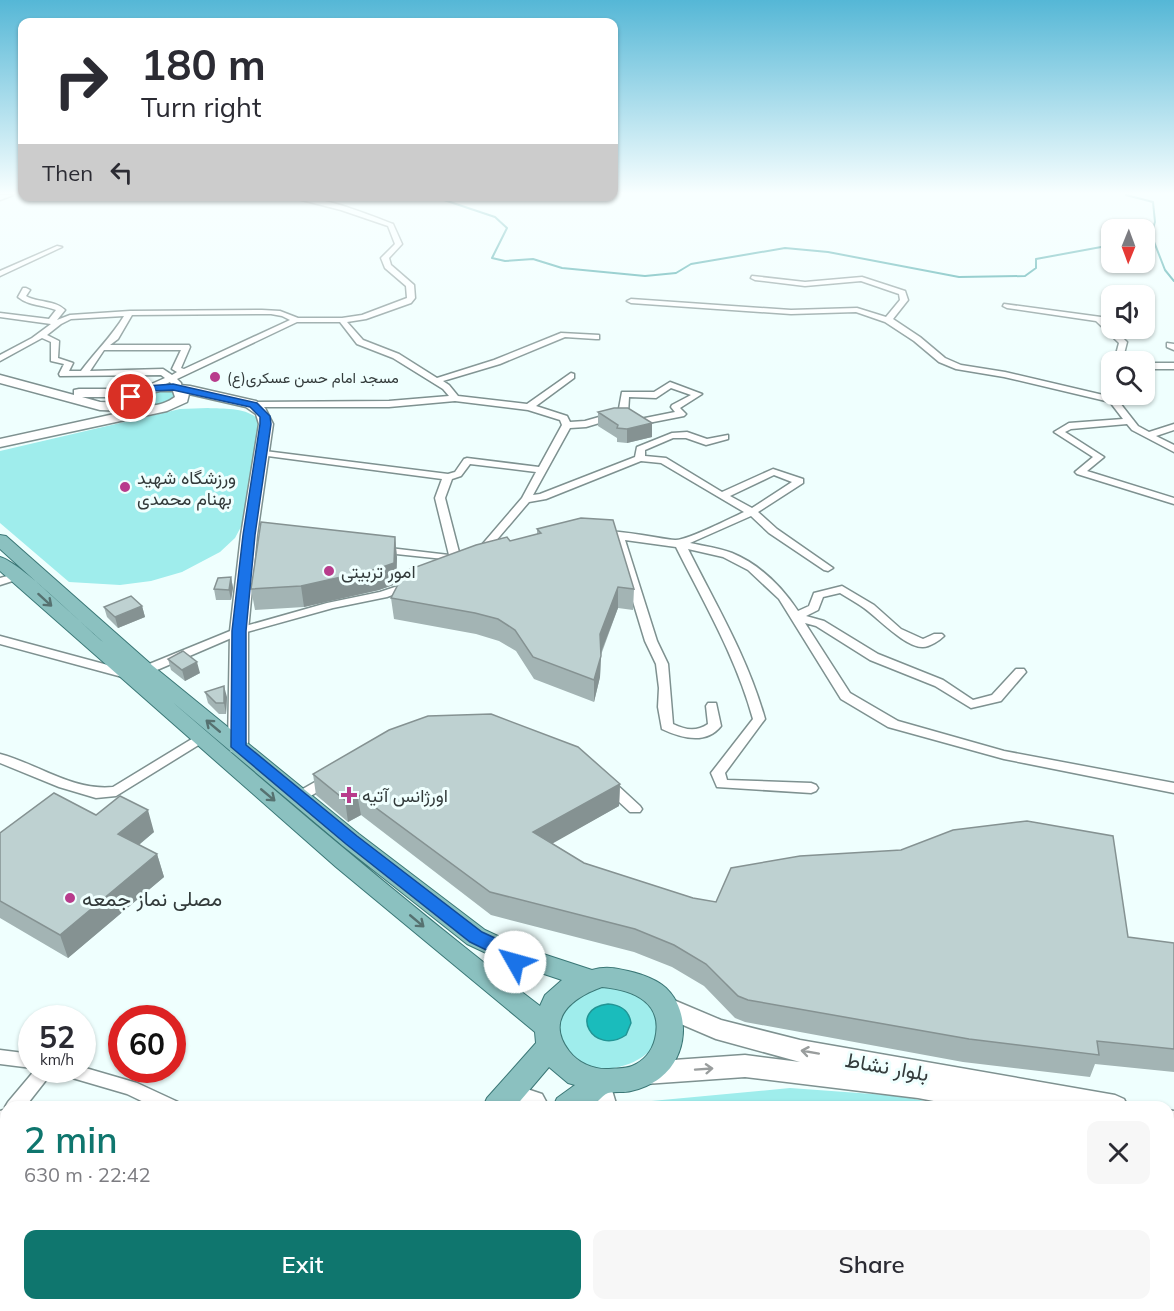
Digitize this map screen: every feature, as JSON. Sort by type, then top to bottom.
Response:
[{"type":"main road","points":[[0,380],[100,406],[116,406]]},
{"type":"main road","points":[[67,428],[134,399],[150,388],[166,387],[253,405],[265,416],[254,536],[239,631],[238,747]]},
{"type":"main road","points":[[171,406],[182,399],[182,392],[178,389]]},
{"type":"main road","points":[[51,393],[134,399],[156,409]]},
{"type":"main road","points":[[0,443],[171,406],[253,405]]},
{"type":"main road","points":[[88,420],[100,406]]},
{"type":"main road","points":[[0,540],[137,672],[200,738],[486,979],[548,1036],[558,1060],[605,1095]]},
{"type":"main road","points":[[0,562],[137,672],[238,747],[351,840],[476,937],[513,954],[589,979]]},
{"type":"main road","points":[[486,979],[512,976],[516,971],[513,954]]},
{"type":"main road","points":[[501,1101],[548,1036],[554,1002],[569,988],[589,979],[616,977],[630,980],[653,993],[664,1006],[671,1020],[672,1034],[665,1054],[645,1072],[605,1095],[586,1101]]},
{"type":"main road","name":"بلوار نشاط","points":[[664,1006],[716,1029],[800,1051],[1081,1101]]},
{"type":"main road","name":"بلوار نشاط","points":[[645,1072],[745,1066],[918,1087],[994,1101]]},
{"type":"main road","points":[[511,1101],[526,1099],[531,1101]]},
{"type":"street","points":[[0,274],[39,256]]},
{"type":"street","points":[[0,315],[55,322],[70,317],[130,313],[278,312],[296,320],[342,320],[363,317],[411,298],[410,285],[388,266],[385,258],[387,256]]},
{"type":"street","points":[[755,278],[805,284],[862,279],[902,293],[904,300],[888,320]]},
{"type":"street","points":[[0,358],[41,335],[55,322],[61,310],[22,297],[26,290]]},
{"type":"street","points":[[631,301],[791,312],[857,310],[888,320],[917,339],[942,360],[959,368],[1101,395]]},
{"type":"street","points":[[1007,306],[1098,319],[1123,342],[1121,351]]},
{"type":"street","points":[[84,373],[102,348],[115,337],[130,313]]},
{"type":"street","points":[[150,388],[182,371],[296,320]]},
{"type":"street","points":[[342,320],[360,342],[396,356],[446,387],[455,398]]},
{"type":"street","points":[[41,335],[55,341],[54,359],[69,363],[63,374],[163,372],[171,377],[178,389]]},
{"type":"street","points":[[435,381],[497,362],[564,335],[596,337]]},
{"type":"street","points":[[102,348],[186,347],[176,369],[182,371]]},
{"type":"street","points":[[1155,366],[1174,366]]},
{"type":"street","points":[[529,407],[571,376]]},
{"type":"street","points":[[567,425],[586,424],[623,414],[638,422],[681,414],[675,407],[698,394],[670,385],[656,395],[625,394],[623,414]]},
{"type":"street","points":[[253,405],[389,404],[455,398],[529,407],[564,418],[567,425]]},
{"type":"street","points":[[1118,405],[1135,428],[1174,449]]},
{"type":"street","points":[[1129,421],[1069,426],[1059,432],[1099,457],[1080,472],[1174,501]]},
{"type":"street","points":[[473,561],[526,499],[567,425]]},
{"type":"street","points":[[1149,435],[1174,427]]},
{"type":"street","points":[[640,458],[640,449],[669,436],[687,434],[706,442],[725,437]]},
{"type":"street","points":[[260,453],[448,477],[458,474],[467,461],[541,470]]},
{"type":"street","points":[[526,499],[542,497],[640,458],[663,460],[752,512],[773,531],[828,568]]},
{"type":"street","points":[[680,544],[752,512],[800,481],[773,472],[722,496]]},
{"type":"street","points":[[448,477],[440,498],[453,564]]},
{"type":"street","points":[[591,533],[680,544],[727,555],[752,568],[783,597],[845,696],[893,724],[1004,755],[1174,788]]},
{"type":"street","points":[[618,535],[651,641],[662,664],[667,726],[688,736],[704,734],[715,726],[712,706]]},
{"type":"street","points":[[680,544],[737,651],[751,686],[759,719],[718,773],[722,784],[812,788]]},
{"type":"street","points":[[375,549],[453,564],[493,557]]},
{"type":"street","points":[[0,582],[18,576]]},
{"type":"street","points":[[0,640],[137,672],[239,631],[331,605],[383,595],[417,582]]},
{"type":"street","points":[[795,617],[814,608],[818,595],[842,589],[870,607],[897,631],[923,644],[938,636]]},
{"type":"street","points":[[795,617],[819,623],[874,657],[939,682],[971,704],[993,701],[1004,694],[1008,684],[1020,672]]},
{"type":"street","points":[[0,758],[64,784],[96,793],[116,791],[200,738]]},
{"type":"street","points":[[597,773],[634,809]]},
{"type":"street","points":[[299,797],[338,774]]},
{"type":"street","points":[[0,1057],[18,1059]]},
{"type":"street","points":[[96,1078],[130,1088],[159,1101]]},
{"type":"street","points":[[19,1101],[34,1083]]},
{"type":"shaded area","points":[[173,390],[179,395],[163,406],[137,405],[136,396],[146,391]]},
{"type":"shaded area","name":"ورزشگاه شهید بهنام محمدی","points":[[208,408],[244,411],[261,423],[243,523],[235,538],[220,552],[182,572],[151,581],[120,585],[69,582],[0,523],[0,451],[180,409]]},
{"type":"shaded area","points":[[603,984],[634,991],[651,1007],[660,1025],[657,1042],[644,1056],[625,1065],[604,1069],[584,1065],[567,1052],[559,1029],[559,1019],[566,1005]]},
{"type":"shaded area","points":[[608,1004],[624,1009],[631,1023],[626,1035],[614,1040],[604,1040],[595,1036],[589,1030],[587,1022],[589,1014],[596,1008]]},
{"type":"shaded area","points":[[790,1088],[900,1096],[925,1101],[651,1101]]},
{"type":"building","points":[[614,408],[628,408],[652,423],[627,429],[617,428],[618,425],[598,412]]},
{"type":"building","points":[[581,518],[613,520],[634,589],[618,587],[600,634],[601,656],[594,680],[533,657],[515,630],[498,619],[391,598],[405,571],[476,545],[507,537],[510,541],[541,533],[537,529]]},
{"type":"building","points":[[261,522],[395,537],[394,563],[301,586],[251,589]]},
{"type":"building","points":[[231,577],[229,590],[214,589],[218,578]]},
{"type":"building","points":[[131,596],[142,606],[115,617],[104,607]]},
{"type":"building","points":[[183,651],[197,662],[182,670],[168,659]]},
{"type":"building","points":[[224,686],[224,703],[216,703],[205,692]]},
{"type":"building","points":[[491,714],[578,747],[620,784],[533,832],[584,863],[693,898],[716,902],[731,868],[800,856],[901,850],[953,830],[1027,821],[1113,836],[1128,937],[1174,943],[1174,1049],[1097,1041],[1099,1055],[969,1039],[748,1000],[738,996],[706,964],[674,945],[635,929],[490,892],[357,794],[345,800],[313,774],[389,730],[428,716]]},
{"type":"building","name":"مصلی نماز جمعه","points":[[54,793],[96,815],[120,796],[148,810],[118,834],[157,854],[60,935],[0,901],[0,833]]},
{"type":"waterway","points":[[493,256],[492,258],[505,261],[533,259],[562,268],[645,276],[676,273],[691,264],[737,256]]},
{"type":"waterway","points":[[850,256],[959,277],[1025,276],[1036,268],[1036,259],[1051,256]]},
{"type":"waterway","points":[[1160,256],[1165,270],[1174,281]]},
{"type":"place","name":"مسجد امام حسن عسکری(ع)","points":[[215,377]]},
{"type":"place","name":"ورزشگاه شهید بهنام محمدی","points":[[125,487]]},
{"type":"place","name":"امور تربیتی","points":[[329,571]]},
{"type":"place","name":"اورژانس آتیه","points":[[349,795]]},
{"type":"place","name":"مصلی نماز جمعه","points":[[70,898]]},
{"type":"route","points":[[131,397],[150,388],[173,387],[253,405],[265,416],[266,424],[249,535],[239,631],[238,747],[351,840],[476,937],[513,954],[515,962]]}]
